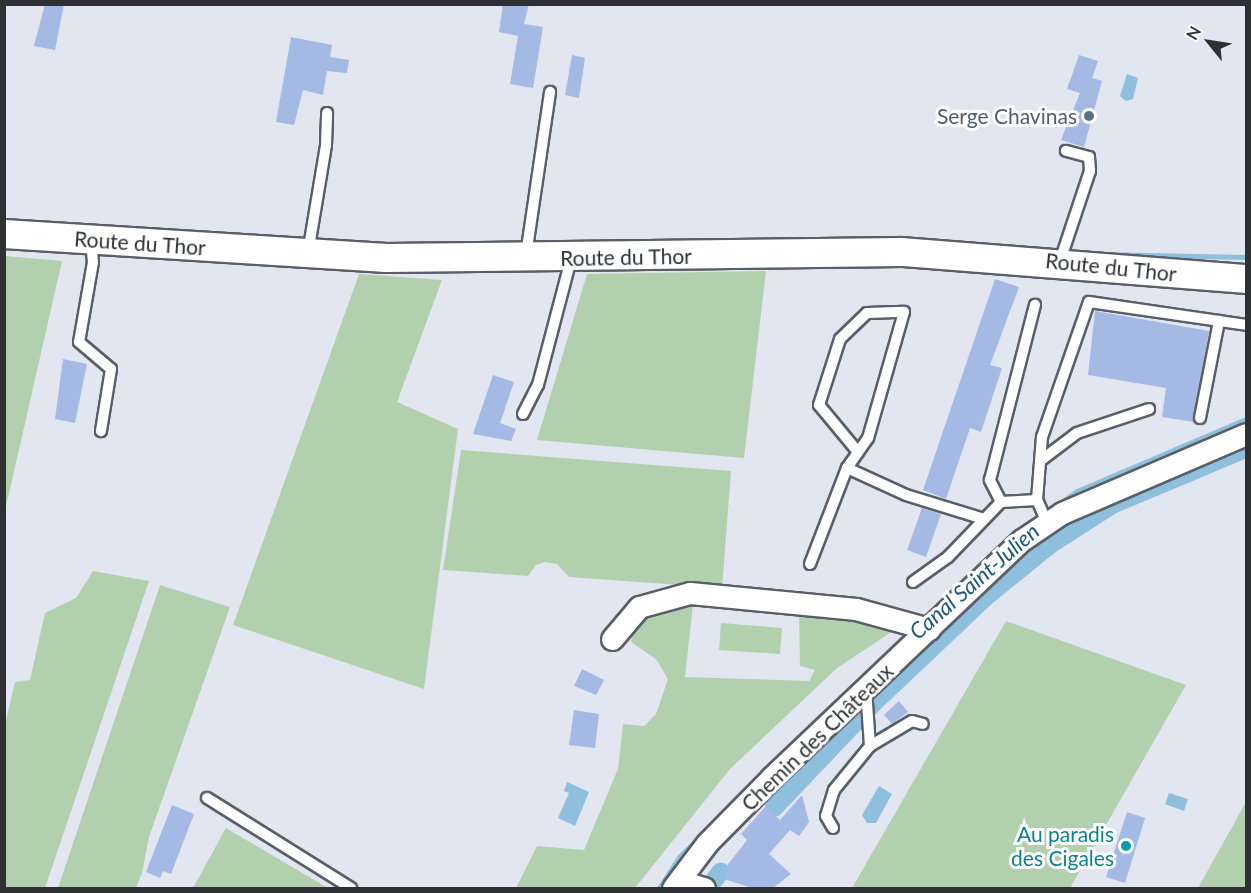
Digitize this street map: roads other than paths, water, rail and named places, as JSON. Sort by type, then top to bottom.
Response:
[{"type":"street","name":"Route du Thor","points":[[4,234],[308,253],[526,258],[903,252],[1060,261],[1246,279]]},
{"type":"street","name":"Chemin des Châteaux","points":[[676,885],[707,843],[1022,540],[1062,513],[1246,434]]},
{"type":"street","points":[[612,639],[639,607],[690,593],[856,609],[929,629]]},
{"type":"street","points":[[676,885],[704,888]]},
{"type":"lane","points":[[526,258],[550,92]]},
{"type":"lane","points":[[308,253],[326,145],[327,113]]},
{"type":"lane","points":[[1060,261],[1090,171],[1089,157],[1066,151]]},
{"type":"lane","points":[[91,240],[93,262],[79,342],[111,369],[101,431]]},
{"type":"lane","points":[[523,414],[538,385],[571,258]]},
{"type":"lane","points":[[1047,523],[1037,500],[1042,437],[1089,302],[1246,325]]},
{"type":"lane","points":[[1001,502],[990,480],[1035,305]]},
{"type":"lane","points":[[810,564],[847,468],[868,438],[904,312],[867,313],[840,339],[819,405],[858,452]]},
{"type":"lane","points":[[1200,418],[1218,321]]},
{"type":"lane","points":[[1040,461],[1077,433],[1149,409]]},
{"type":"lane","points":[[847,468],[906,495],[984,519]]},
{"type":"lane","points":[[913,582],[948,557],[1001,502],[1037,500]]},
{"type":"lane","points":[[866,689],[870,746]]},
{"type":"lane","points":[[833,828],[826,816],[834,790],[870,746],[912,721],[923,724]]},
{"type":"lane","points":[[207,798],[351,888]]},
{"type":"water","points":[[1127,74],[1138,78],[1133,99],[1126,101],[1120,96]]},
{"type":"water","points":[[567,782],[589,792],[575,826],[558,818],[569,793],[564,791]]},
{"type":"water","points":[[879,786],[892,794],[876,823],[867,823],[862,815]]},
{"type":"water","points":[[1169,793],[1188,799],[1184,811],[1165,804]]},
{"type":"waterway","points":[[1100,254],[1246,257]]},
{"type":"waterway","points":[[1057,505],[1077,491],[1246,419]]},
{"type":"waterway","name":"Canal Saint-Julien","points":[[774,808],[876,701],[986,597],[1050,545],[1112,505],[1246,449]]},
{"type":"waterway","points":[[920,621],[1015,534]]},
{"type":"waterway","points":[[860,679],[911,630]]},
{"type":"waterway","points":[[659,888],[680,856],[699,837]]},
{"type":"waterway","name":"Canal Saint-Julien","points":[[711,884],[721,871]]},
{"type":"place","name":"Serge Chavinas","points":[[1089,116]]},
{"type":"place","name":"Au paradis des Cigales","points":[[1126,846]]}]
